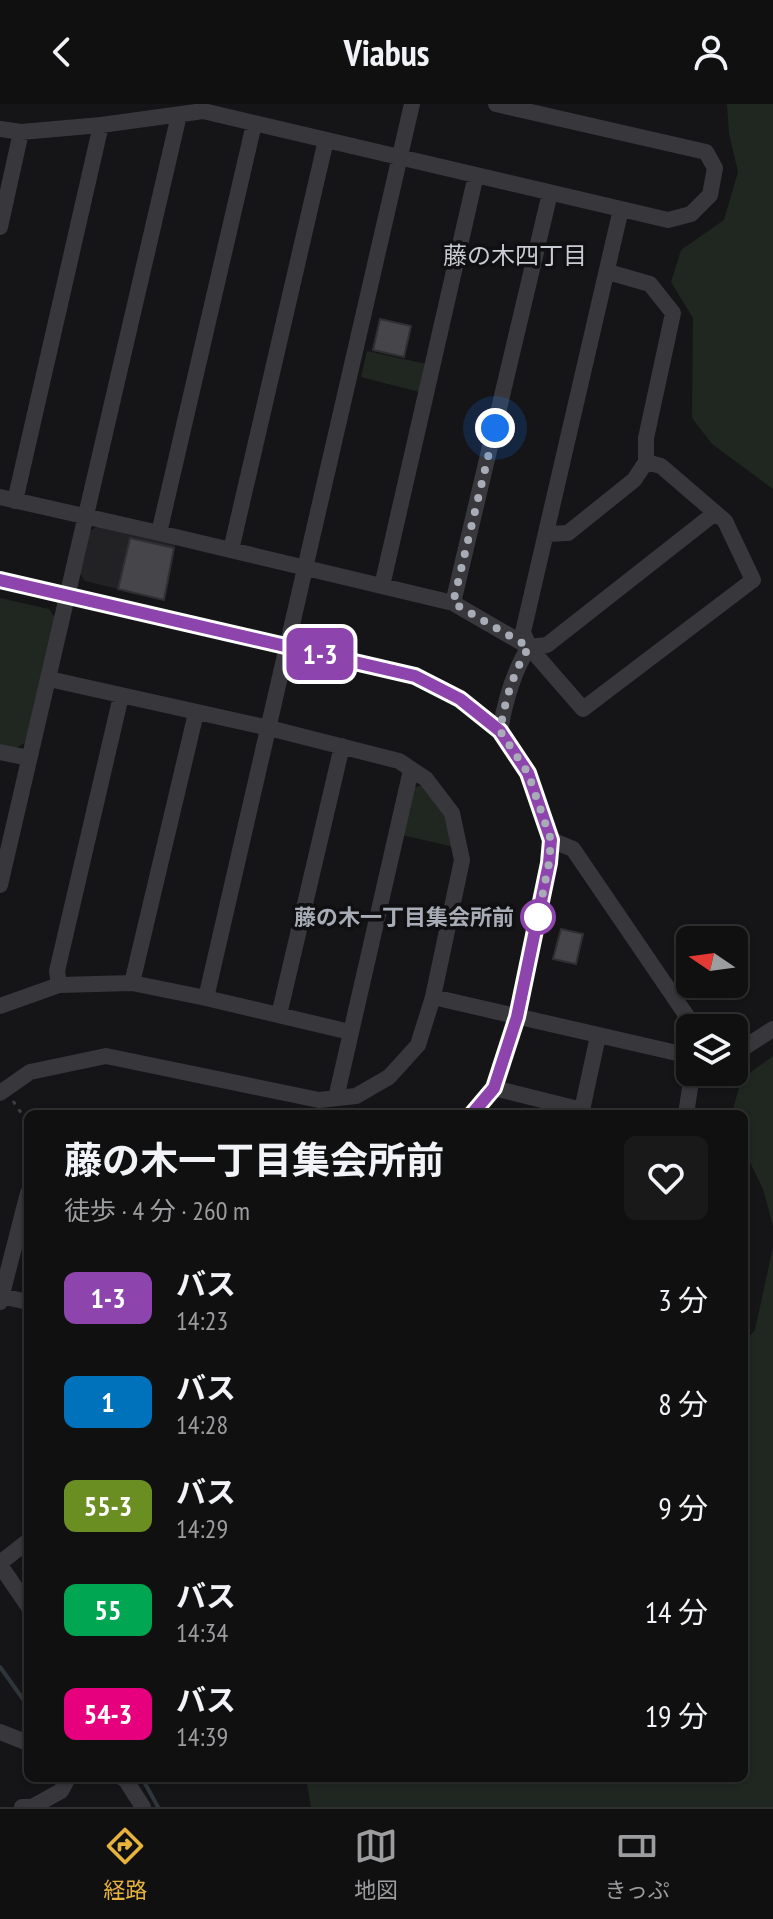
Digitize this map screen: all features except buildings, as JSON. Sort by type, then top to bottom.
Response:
[{"type":"street","points":[[206,998],[412,104]]},
{"type":"street","points":[[0,129],[21,132],[101,125],[203,111],[668,220],[691,214],[710,195],[715,168],[706,152],[496,104]]},
{"type":"street","points":[[0,885],[179,115]]},
{"type":"street","points":[[159,533],[254,124]]},
{"type":"street","points":[[101,125],[7,499],[453,603],[529,647],[583,709],[753,580],[725,521],[661,466],[646,462]]},
{"type":"street","points":[[0,227],[21,132]]},
{"type":"street","points":[[231,550],[326,140]]},
{"type":"street","points":[[382,586],[476,175]]},
{"type":"street","points":[[453,603],[550,193]]},
{"type":"street","points":[[529,647],[523,632],[621,209]]},
{"type":"street","points":[[546,534],[568,533],[634,480],[646,462],[646,438],[673,313],[650,284],[608,272]]},
{"type":"street","points":[[529,647],[547,645],[715,513]]},
{"type":"street","points":[[0,580],[415,676],[460,699],[500,731],[528,773],[551,840],[517,1017],[494,1088],[475,1110]]},
{"type":"street","points":[[500,731],[503,711],[519,663],[529,647]]},
{"type":"street","points":[[0,1093],[30,1072],[106,1056],[319,1100],[356,1096],[389,1077],[418,1045],[433,997],[462,860],[452,813],[426,779],[399,761],[269,728],[49,679]]},
{"type":"street","points":[[59,985],[57,971],[121,696]]},
{"type":"street","points":[[132,983],[196,713]]},
{"type":"street","points":[[279,1015],[342,746]]},
{"type":"street","points":[[0,752],[29,758]]},
{"type":"street","points":[[336,1098],[411,770]]},
{"type":"street","points":[[551,840],[573,849],[685,1014]]},
{"type":"street","points":[[0,1006],[59,985],[132,983],[350,1032]]},
{"type":"street","points":[[433,997],[676,1053]]},
{"type":"street","points":[[748,1045],[773,1029]]},
{"type":"street","points":[[494,1088],[582,1110],[598,1036]]},
{"type":"street","points":[[687,1110],[690,1086]]},
{"type":"street","points":[[24,1209],[1,1299],[24,1302]]},
{"type":"street","points":[[24,1544],[0,1564],[24,1600]]},
{"type":"street","points":[[0,1732],[24,1741]]},
{"type":"street","points":[[22,1807],[32,1807],[61,1791],[66,1782]]},
{"type":"street","points":[[127,1782],[143,1807]]},
{"type":"shaded area","points":[[727,104],[773,104],[773,489],[712,444],[692,418],[693,318],[671,282],[681,250],[724,220],[738,172],[729,133]]},
{"type":"shaded area","points":[[367,351],[426,364],[419,392],[361,377]]},
{"type":"shaded area","points":[[98,526],[175,545],[164,600],[85,581],[79,572],[88,532]]},
{"type":"shaded area","points":[[0,598],[49,609],[55,618],[27,741],[17,748],[0,744]]},
{"type":"shaded area","points":[[423,785],[446,817],[454,847],[402,835],[413,788]]},
{"type":"shaded area","points":[[773,1056],[773,1226],[763,1189],[748,1158],[748,1110],[733,1110],[739,1086],[748,1086],[748,1074]]},
{"type":"shaded area","points":[[773,1247],[773,1807],[311,1807],[307,1782],[748,1782],[748,1338],[755,1330]]},
{"type":"waterway","points":[[0,1667],[24,1700]]},
{"type":"waterway","points":[[144,1782],[158,1807]]},
{"type":"bus line","name":"1-3","points":[[0,580],[415,676],[460,699],[500,731],[528,773],[551,840],[517,1017],[494,1088],[475,1110]]},
{"type":"place","name":"藤の木一丁目集会所前","points":[[538,917]]},
{"type":"district","name":"藤の木四丁目","points":[[515,256]]},
{"type":"route","points":[[495,428],[453,603],[529,647],[519,663],[503,711],[500,731],[528,773],[551,840],[538,917]]}]
